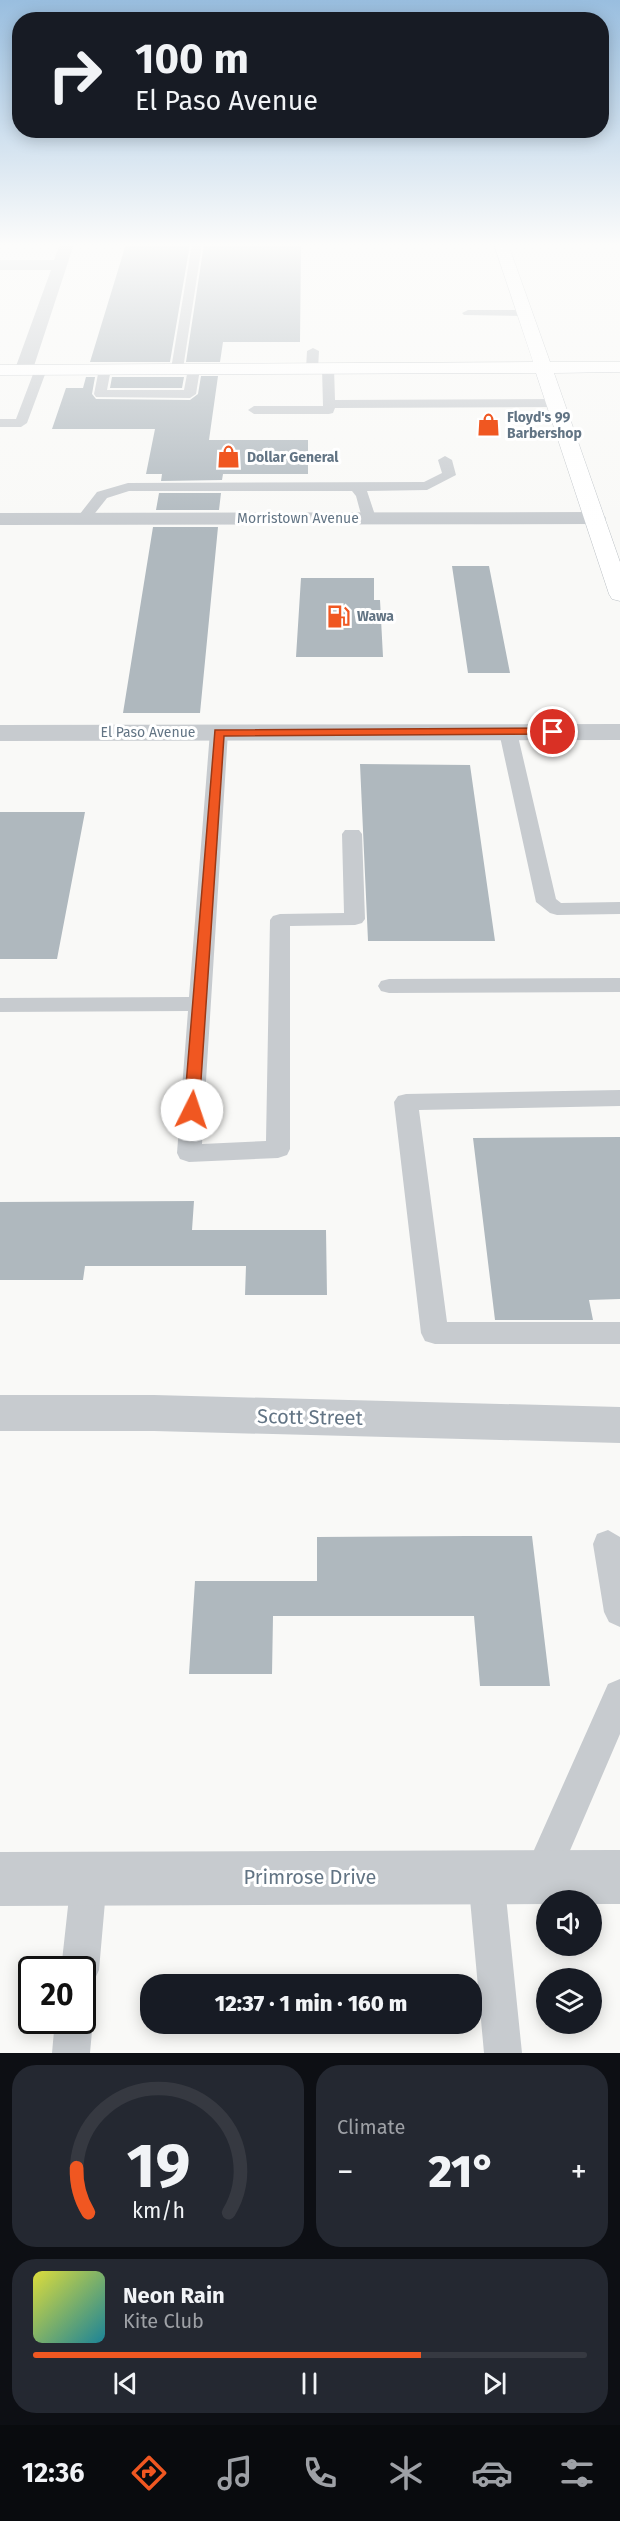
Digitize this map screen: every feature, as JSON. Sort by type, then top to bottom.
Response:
[{"type":"street","points":[[33,369],[40,340]]},
{"type":"street","points":[[534,340],[620,594]]},
{"type":"street","points":[[0,369],[185,369],[318,363],[620,367]]},
{"type":"street","name":"Morristown Avenue","points":[[0,519],[595,518]]},
{"type":"street","name":"El Paso Avenue","points":[[0,733],[620,732]]},
{"type":"street","name":"Scott Street","points":[[0,1413],[154,1413],[620,1425]]},
{"type":"street","name":"Primrose Drive","points":[[0,1879],[620,1877]]},
{"type":"lane","points":[[105,369],[100,394],[190,394],[185,369],[188,340]]},
{"type":"lane","points":[[254,410],[329,410],[318,363]]},
{"type":"lane","points":[[0,423],[21,423],[33,369]]},
{"type":"lane","points":[[329,404],[557,403]]},
{"type":"lane","points":[[83,519],[102,495],[128,487],[427,486],[448,475],[445,460]]},
{"type":"lane","points":[[356,487],[363,495],[369,518]]},
{"type":"lane","points":[[219,732],[189,1153],[278,1149],[280,920],[355,920],[352,834]]},
{"type":"lane","points":[[508,732],[546,902],[557,909],[620,908]]},
{"type":"lane","points":[[389,986],[620,985]]},
{"type":"lane","points":[[0,1005],[199,1004]]},
{"type":"lane","points":[[620,1098],[406,1102],[435,1333],[620,1333]]},
{"type":"lane","points":[[608,1544],[620,1612]]},
{"type":"lane","points":[[540,1877],[620,1695]]},
{"type":"lane","points":[[486,1877],[503,2053]]},
{"type":"lane","points":[[81,1956],[89,1879]]},
{"type":"lane","points":[[71,2053],[73,2034]]},
{"type":"building","points":[[97,340],[174,340],[170,362],[90,362]]},
{"type":"building","points":[[189,340],[300,340],[300,342],[223,342],[220,362],[186,362]]},
{"type":"building","points":[[201,376],[218,376],[209,440],[308,440],[308,474],[223,474],[222,480],[161,481],[162,474],[146,474],[155,429],[52,429],[66,388],[83,388],[86,377],[95,377],[92,394],[96,399],[190,400],[198,394]]},
{"type":"building","points":[[112,377],[184,377],[182,388],[110,388]]},
{"type":"building","points":[[159,493],[221,493],[219,510],[156,510]]},
{"type":"building","points":[[153,527],[218,527],[200,713],[123,713]]},
{"type":"building","points":[[452,566],[489,566],[510,673],[468,673]]},
{"type":"building","points":[[301,578],[374,578],[374,600],[380,600],[383,657],[296,657]]},
{"type":"building","points":[[360,764],[470,765],[495,941],[368,941]]},
{"type":"building","points":[[0,812],[85,812],[57,959],[0,959]]},
{"type":"building","points":[[620,1137],[620,1299],[589,1300],[593,1320],[495,1320],[473,1138]]},
{"type":"building","points":[[194,1201],[192,1230],[326,1230],[327,1295],[245,1295],[246,1266],[85,1266],[83,1280],[0,1280],[0,1202]]},
{"type":"building","points":[[532,1536],[550,1686],[480,1686],[474,1616],[273,1616],[272,1674],[189,1674],[195,1581],[317,1581],[317,1537]]},
{"type":"place","name":"Floyd's 99 Barbershop","points":[[489,425]]},
{"type":"place","name":"Dollar General","points":[[229,457]]},
{"type":"place","name":"Wawa","points":[[339,616]]},
{"type":"route","points":[[192,1110],[219,732],[553,732]]}]
